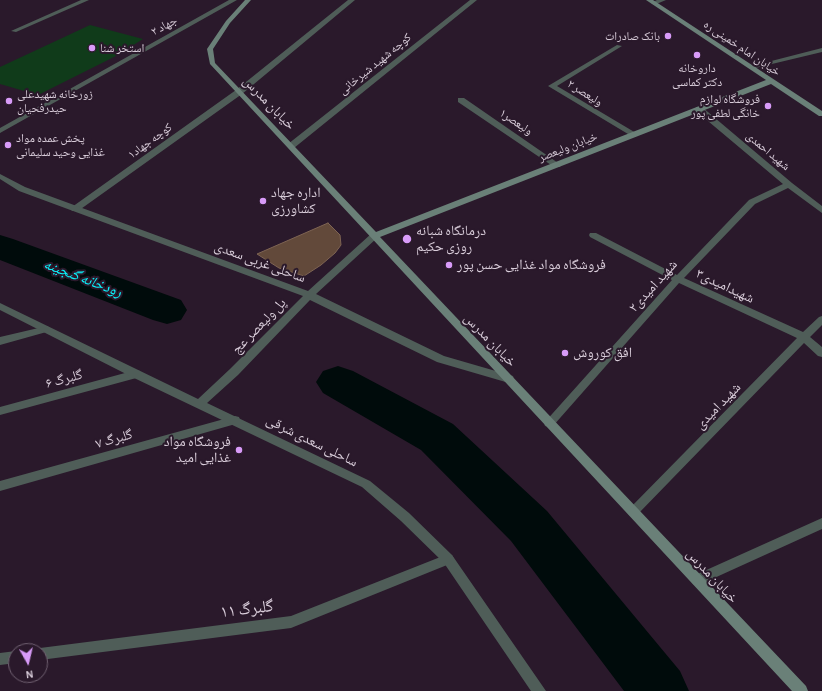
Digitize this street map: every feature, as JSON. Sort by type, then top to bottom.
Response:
[{"type":"main road","name":"خیابان مدرس","points":[[248,0],[228,22],[210,48],[212,62],[801,691]]},
{"type":"main road","name":"خیابان امام خمینی ره","points":[[652,2],[822,114]]},
{"type":"main road","name":"خیابان ولیعصر","points":[[374,236],[772,81]]},
{"type":"street","points":[[14,31],[86,0]]},
{"type":"street","name":"جهاد ۲","points":[[0,131],[234,0]]},
{"type":"street","points":[[239,92],[352,0]]},
{"type":"street","name":"کوچه شهید شیرخانی","points":[[291,146],[474,0]]},
{"type":"street","points":[[652,2],[663,0]]},
{"type":"street","name":"ولیعصر ۲","points":[[619,46],[552,86],[632,135]]},
{"type":"street","points":[[751,67],[822,50]]},
{"type":"street","name":"کوچه جهاد۱","points":[[75,209],[239,92]]},
{"type":"street","name":"ولیعصر۱","points":[[461,100],[557,165]]},
{"type":"street","name":"شهید احمدی","points":[[699,109],[789,185],[822,210]]},
{"type":"street","name":"ساحلی غربی سعدی","points":[[0,176],[22,189],[309,295],[441,359],[509,379]]},
{"type":"street","name":"شهید امیدی۲","points":[[549,423],[678,279],[752,202],[789,185]]},
{"type":"street","name":"شهیدامیدی۳","points":[[593,235],[678,279],[804,337],[822,353]]},
{"type":"street","name":"پل ولیعصر عج","points":[[200,404],[234,372],[292,311],[374,236]]},
{"type":"street","name":"ساحلی سعدی شرقی","points":[[1,307],[136,374],[235,420],[366,484],[405,517],[448,559],[539,691]]},
{"type":"street","name":"شهید امیدی","points":[[633,512],[822,319]]},
{"type":"street","points":[[0,341],[46,329]]},
{"type":"street","name":"گلبرگ ۶","points":[[0,411],[136,374]]},
{"type":"street","name":"گلبرگ ۷","points":[[0,486],[235,420]]},
{"type":"street","points":[[697,580],[822,524]]},
{"type":"street","name":"گلبرگ ۱۱","points":[[48,653],[291,622],[448,559]]},
{"type":"green space","points":[[90,25],[143,39],[116,56],[38,95],[0,84],[0,67]]},
{"type":"building","points":[[328,223],[340,235],[341,245],[335,253],[321,265],[304,276],[279,268],[257,254]]},
{"type":"waterway","name":"رودخانه گنجینه","points":[[0,247],[167,310]]},
{"type":"waterway","points":[[338,382],[437,437],[529,526],[660,691]]},
{"type":"place","name":"بانک صادرات","points":[[668,36]]},
{"type":"place","name":"استخر شنا","points":[[92,48]]},
{"type":"place","name":"داروخانه دکتر کماسی","points":[[697,55]]},
{"type":"place","name":"زورخانه شهیدعلی حیدرفحیان","points":[[9,101]]},
{"type":"place","name":"فروشگاه لوازم خانگی لطفی پور","points":[[768,106]]},
{"type":"place","name":"پخش عمده مواد غذایی وحید سلیمانی","points":[[8,145]]},
{"type":"place","name":"اداره جهاد کشاورزی","points":[[263,201]]},
{"type":"place","name":"درمانگاه شبانه روزی حکیم","points":[[407,239]]},
{"type":"place","name":"فروشگاه مواد غذایی حسن پور","points":[[449,265]]},
{"type":"place","name":"افق کوروش","points":[[565,353]]},
{"type":"place","name":"فروشگاه مواد غذایی امید","points":[[239,450]]}]
